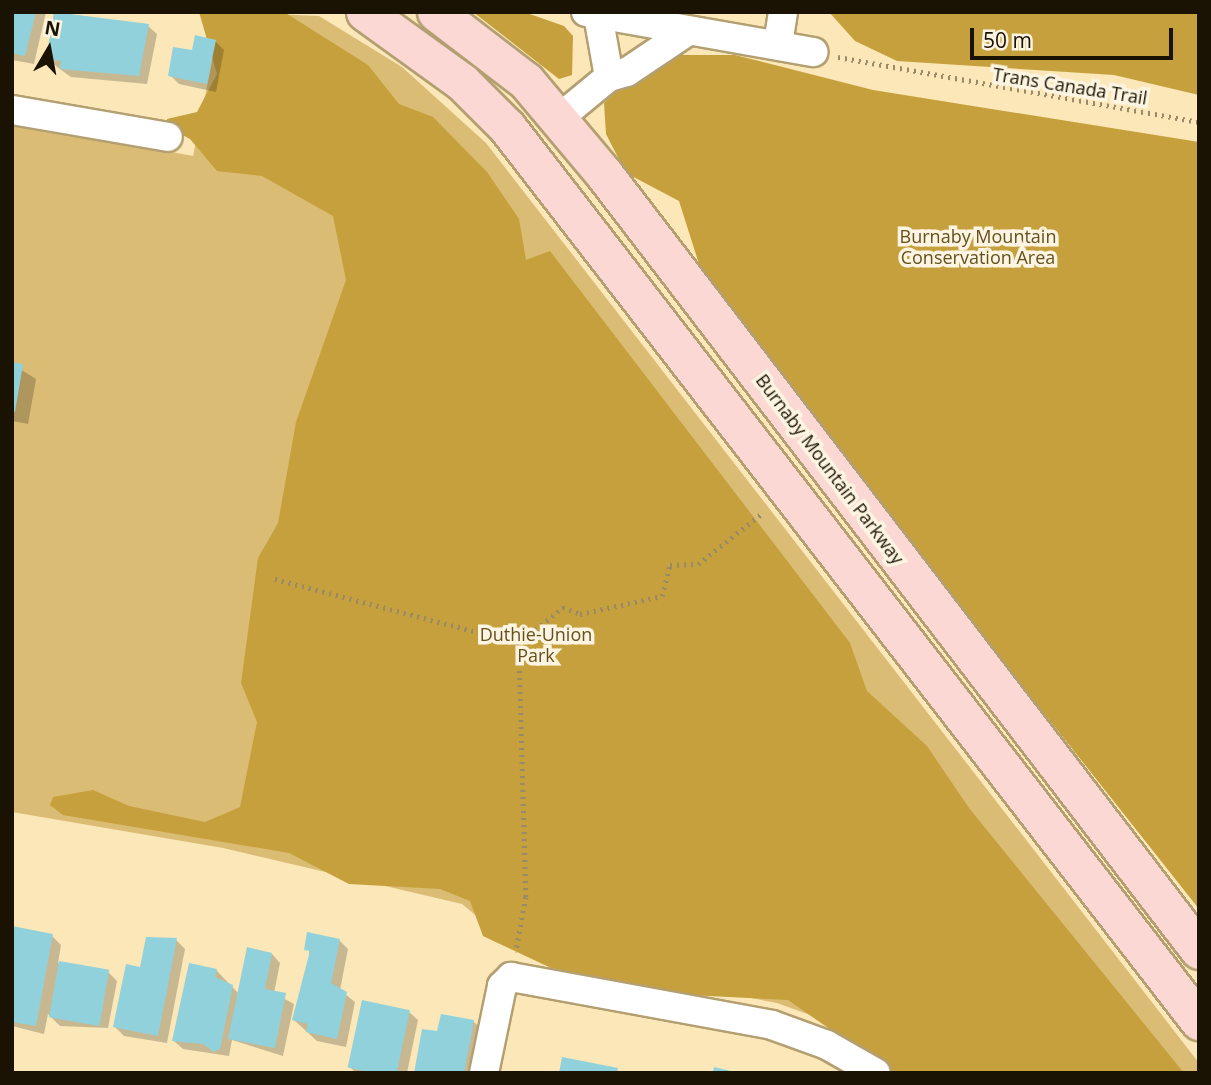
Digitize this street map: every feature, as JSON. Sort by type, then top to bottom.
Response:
[{"type":"main road","points":[[365,12],[462,82],[507,127],[1199,1021]]},
{"type":"main road","name":"Burnaby Mountain Parkway","points":[[436,12],[526,81],[558,119],[1199,950]]},
{"type":"main road","points":[[507,127],[558,119]]},
{"type":"street","points":[[778,44],[783,12]]},
{"type":"street","points":[[610,77],[592,14],[814,52]]},
{"type":"street","points":[[558,119],[610,77],[627,72],[688,31]]},
{"type":"street","points":[[12,110],[168,137]]},
{"type":"street","points":[[484,1073],[502,986],[511,977],[772,1025],[827,1045],[876,1073]]},
{"type":"path","name":"Trans Canada Trail","points":[[814,52],[1199,122]]},
{"type":"path","points":[[519,643],[563,607],[580,614],[662,596],[670,565],[698,564],[760,515]]},
{"type":"path","points":[[275,579],[519,643]]},
{"type":"path","points":[[511,977],[526,897],[519,643]]},
{"type":"green space","name":"Duthie-Union Park","points":[[199,12],[284,12],[368,65],[399,104],[433,117],[487,172],[519,219],[526,260],[550,251],[850,643],[867,691],[927,746],[969,808],[1184,1073],[893,1073],[788,1000],[689,995],[551,968],[483,936],[470,901],[440,889],[349,884],[289,853],[63,815],[50,805],[53,797],[93,790],[129,806],[205,822],[240,807],[257,722],[241,683],[258,558],[278,523],[296,422],[346,280],[333,216],[262,176],[217,171],[190,139],[168,127],[167,119],[197,112],[217,74]]},
{"type":"green space","name":"Duthie-Union Park","points":[[222,12],[319,16],[402,67],[486,143],[1199,1063],[1199,1073],[905,1073],[835,1024],[777,1003],[557,961],[497,933],[462,904],[223,848],[12,812],[12,122],[193,156]]},
{"type":"green space","points":[[473,12],[524,12],[564,26],[573,36],[572,75],[559,79]]},
{"type":"green space","points":[[829,12],[1199,12],[1199,95],[1114,75],[897,61],[855,41]]},
{"type":"green space","name":"Burnaby Mountain Conservation Area","points":[[657,55],[735,55],[873,90],[1199,142],[1199,909],[706,286],[679,201],[626,173],[606,134],[604,103]]},
{"type":"building","points":[[12,12],[36,12],[25,56],[12,53]]},
{"type":"building","points":[[54,12],[149,24],[139,76],[60,69],[61,61],[46,59]]},
{"type":"building","points":[[195,35],[216,40],[207,84],[168,76],[173,47],[192,50]]},
{"type":"building","points":[[12,362],[23,364],[15,412],[12,411]]},
{"type":"building","points":[[12,926],[53,934],[36,1026],[12,1022]]},
{"type":"building","points":[[307,932],[340,939],[331,983],[347,992],[337,1039],[306,1032],[308,1024],[292,1020],[310,951],[304,950]]},
{"type":"building","points":[[146,937],[177,938],[158,1036],[113,1027],[126,964],[140,967]]},
{"type":"building","points":[[247,947],[272,953],[265,989],[286,993],[275,1048],[228,1039]]},
{"type":"building","points":[[59,961],[109,970],[99,1026],[49,1017]]},
{"type":"building","points":[[189,963],[217,969],[215,977],[233,985],[220,1049],[214,1052],[203,1044],[172,1041]]},
{"type":"building","points":[[362,1000],[410,1010],[397,1073],[374,1073],[348,1067]]},
{"type":"building","points":[[441,1014],[474,1020],[464,1073],[414,1073],[422,1029],[437,1031]]},
{"type":"building","points":[[562,1057],[618,1068],[617,1073],[559,1073]]},
{"type":"building","points":[[714,1067],[735,1072],[735,1073],[713,1073]]}]
